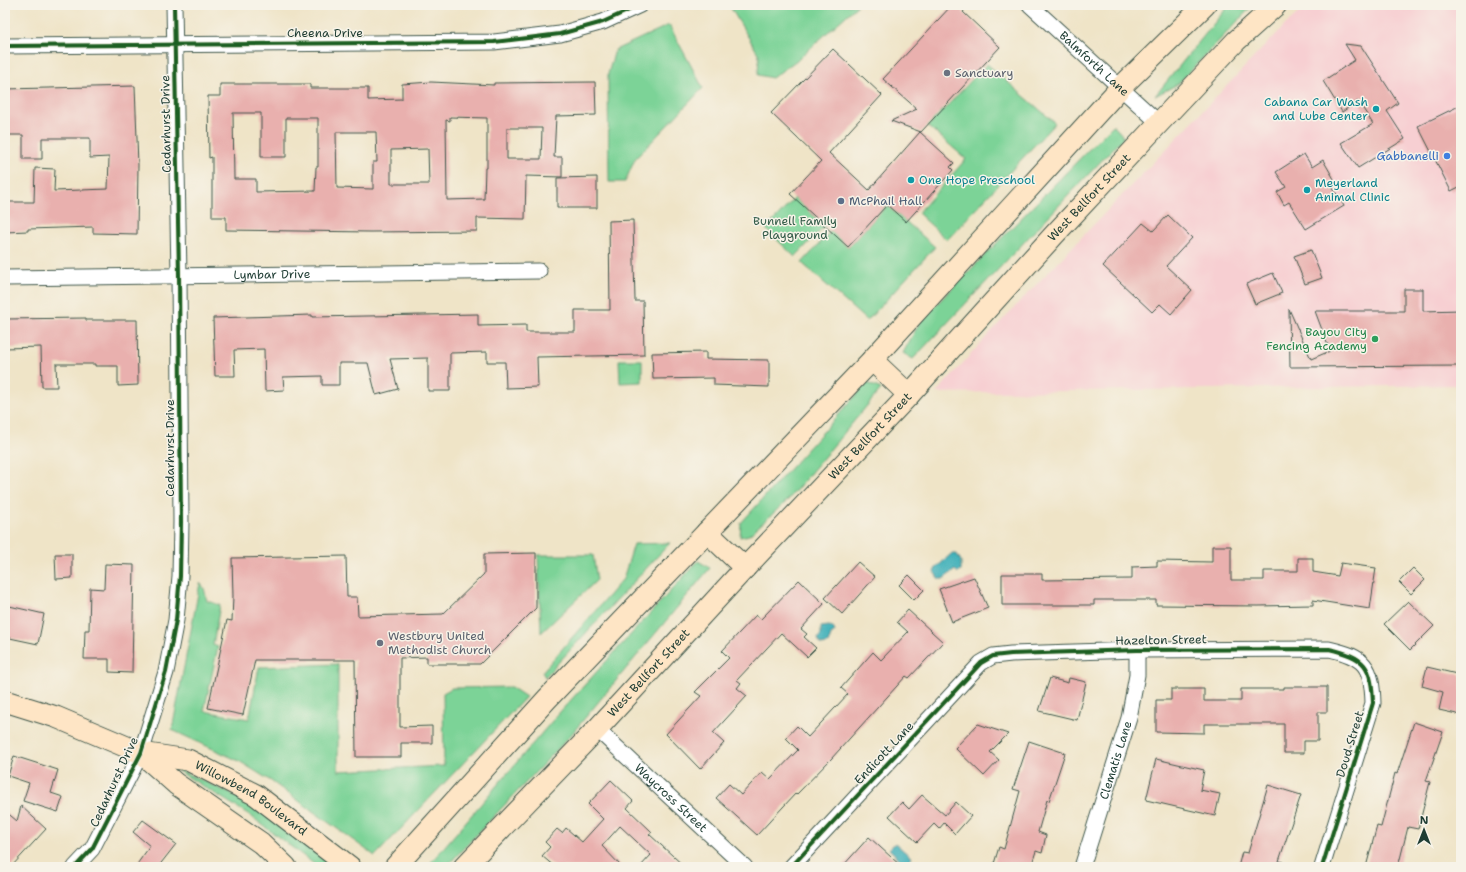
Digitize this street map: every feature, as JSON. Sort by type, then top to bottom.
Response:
[{"type":"main road","points":[[395,867],[547,699],[872,360],[1121,87],[1205,5]]},
{"type":"main road","name":"West Bellfort Street","points":[[464,867],[597,729],[745,568],[909,395],[1054,235],[1236,41],[1276,5]]},
{"type":"main road","points":[[872,360],[909,395]]},
{"type":"main road","points":[[707,532],[745,568]]},
{"type":"main road","name":"Willowbend Boulevard","points":[[5,701],[56,716],[141,753],[188,760],[256,795],[350,867]]},
{"type":"main road","name":"Willowbend Boulevard","points":[[141,753],[176,784],[261,843],[286,867]]},
{"type":"street","name":"Cedarhurst Drive","points":[[76,867],[92,850],[141,753],[166,672],[176,620],[180,576],[179,275],[174,5]]},
{"type":"street","name":"Balmforth Lane","points":[[1030,5],[1159,123]]},
{"type":"street","name":"Cheena Drive","points":[[5,46],[174,43],[494,42],[560,34],[603,22],[631,7]]},
{"type":"street","name":"Lymbar Drive","points":[[5,278],[539,271]]},
{"type":"street","name":"Hazelton Street","points":[[993,656],[1011,654],[1137,650],[1329,649]]},
{"type":"street","name":"Doud Street","points":[[1322,867],[1373,703],[1371,676],[1362,662],[1349,653],[1329,649]]},
{"type":"street","name":"Clematis Lane","points":[[1082,867],[1129,718],[1137,675],[1137,650]]},
{"type":"street","name":"Endicott Lane","points":[[791,867],[981,663],[993,656]]},
{"type":"street","name":"Waycross Street","points":[[597,729],[745,867]]},
{"type":"shaded area","points":[[1307,5],[1461,5],[1461,385],[936,393],[990,333],[1285,25]]},
{"type":"green space","points":[[729,5],[858,5],[797,60],[772,78],[758,75],[759,55]]},
{"type":"green space","points":[[1229,5],[1253,5],[1178,84],[1155,96]]},
{"type":"green space","points":[[669,25],[703,88],[635,159],[625,182],[609,182],[608,74],[615,50]]},
{"type":"green space","points":[[987,64],[1055,123],[947,240],[918,213],[966,159],[928,126]]},
{"type":"green space","points":[[1113,125],[1124,137],[913,359],[903,353],[921,320]]},
{"type":"green space","name":"Bunnell Family Playground","points":[[795,198],[825,226],[795,257],[766,229]]},
{"type":"green space","points":[[887,205],[935,247],[867,321],[802,263],[831,231],[848,247]]},
{"type":"green space","points":[[619,360],[642,360],[642,382],[620,383]]},
{"type":"green space","points":[[867,383],[881,389],[787,501],[749,535],[740,537],[741,523]]},
{"type":"green space","points":[[670,543],[545,677],[542,672],[623,579],[634,544]]},
{"type":"green space","points":[[538,555],[593,555],[597,580],[541,633]]},
{"type":"green space","points":[[698,561],[710,568],[570,736],[446,867],[427,867],[559,713]]},
{"type":"green space","points":[[200,583],[204,588],[207,601],[220,605],[213,645],[218,647],[204,711],[249,719],[259,667],[338,664],[338,771],[444,766],[443,693],[452,688],[511,687],[526,697],[375,856],[271,781],[239,761],[172,730]]},
{"type":"green space","points":[[167,764],[242,799],[341,867],[318,867],[248,814]]},
{"type":"water","points":[[951,554],[957,554],[961,561],[961,571],[958,573],[955,570],[943,579],[939,579],[934,572],[936,568]]},
{"type":"water","points":[[821,627],[833,627],[835,632],[831,635],[828,644],[821,645],[818,639],[821,634]]},
{"type":"water","points":[[895,843],[912,858],[906,865],[889,849]]},
{"type":"building","name":"Sanctuary","points":[[952,5],[969,5],[963,12],[1000,47],[921,132],[891,121],[917,109],[883,79]]},
{"type":"building","name":"Cabana Car Wash and Lube Center","points":[[1345,44],[1361,46],[1398,103],[1387,111],[1405,139],[1358,168],[1341,143],[1373,124],[1358,101],[1342,112],[1323,81],[1355,60]]},
{"type":"building","points":[[833,49],[882,95],[829,153],[869,190],[920,132],[954,163],[950,167],[953,170],[906,222],[887,205],[848,247],[790,194],[821,161],[771,113]]},
{"type":"building","points":[[431,82],[494,85],[494,83],[595,82],[596,115],[556,116],[554,157],[562,157],[562,177],[526,176],[525,219],[477,218],[477,231],[370,232],[226,230],[226,217],[212,217],[212,157],[209,158],[208,96],[220,96],[220,84],[310,84],[310,88],[368,88],[368,100],[402,99],[402,84]],"holes":[[[233,113],[261,113],[261,157],[286,157],[286,118],[318,118],[318,167],[316,167],[315,191],[256,192],[256,179],[234,179]],[[450,117],[487,118],[487,168],[485,168],[484,199],[447,200],[446,120],[450,121]],[[507,128],[542,128],[541,159],[507,159]],[[336,132],[376,132],[377,162],[373,162],[373,189],[337,188]],[[428,149],[429,184],[391,184],[391,150]]]},
{"type":"building","points":[[135,86],[138,165],[137,234],[93,233],[93,227],[28,229],[28,231],[5,232],[5,202],[34,202],[35,168],[55,169],[54,191],[108,189],[109,157],[90,158],[90,138],[42,138],[42,159],[23,159],[23,135],[5,135],[5,89]]},
{"type":"building","name":"Gabbanelli","points":[[1461,105],[1461,186],[1451,191],[1418,126]]},
{"type":"building","name":"Meyerland Animal Clinic","points":[[1304,154],[1312,167],[1323,160],[1334,179],[1329,182],[1344,206],[1306,229],[1289,202],[1284,205],[1277,192],[1286,187],[1276,172]]},
{"type":"building","points":[[597,177],[597,208],[557,208],[557,178]]},
{"type":"building","points":[[1168,215],[1192,238],[1166,266],[1192,290],[1171,314],[1160,304],[1152,312],[1103,266],[1143,223],[1153,231]]},
{"type":"building","points":[[633,220],[635,301],[643,301],[644,355],[537,357],[538,387],[506,388],[505,362],[487,362],[487,352],[450,353],[450,391],[428,391],[428,358],[390,359],[398,389],[376,395],[368,363],[339,363],[339,385],[322,385],[322,376],[283,377],[284,390],[265,391],[264,349],[234,350],[235,376],[215,376],[213,318],[312,315],[312,317],[478,314],[478,326],[526,325],[526,332],[575,332],[575,310],[610,310],[609,221]]},
{"type":"building","points":[[1311,250],[1322,278],[1305,284],[1294,256]]},
{"type":"building","points":[[1273,273],[1282,293],[1255,304],[1246,284]]},
{"type":"building","name":"Bayou City Fencing Academy","points":[[1404,289],[1423,289],[1423,311],[1461,310],[1461,366],[1290,367],[1289,309],[1311,359],[1330,351],[1315,311],[1404,311]]},
{"type":"building","points":[[86,318],[86,320],[137,320],[138,385],[118,386],[118,366],[95,366],[95,364],[56,364],[57,387],[42,387],[41,347],[5,348],[5,319]]},
{"type":"building","points":[[706,352],[706,359],[769,360],[769,387],[714,385],[714,378],[653,379],[652,353]]},
{"type":"building","points":[[1212,546],[1231,546],[1231,580],[1264,580],[1264,571],[1298,571],[1298,558],[1313,558],[1313,572],[1338,576],[1341,563],[1376,568],[1370,609],[1313,600],[1313,605],[1258,606],[1156,605],[1156,600],[1094,600],[1094,605],[1002,605],[1002,574],[1042,574],[1042,580],[1132,579],[1132,567],[1157,566],[1157,561],[1212,562]]},
{"type":"building","points":[[536,553],[536,608],[480,664],[427,664],[427,657],[400,658],[400,727],[432,726],[432,743],[401,743],[401,757],[356,757],[355,660],[255,660],[243,715],[208,708],[227,620],[232,621],[232,558],[346,556],[347,597],[357,597],[358,616],[443,614],[484,574],[484,554]]},
{"type":"building","points":[[55,554],[72,554],[72,578],[56,579]]},
{"type":"building","points":[[858,562],[875,577],[842,614],[825,598]]},
{"type":"building","points":[[105,564],[134,565],[132,673],[109,672],[109,659],[84,659],[85,630],[89,630],[90,588],[104,589]]},
{"type":"building","points":[[1413,568],[1425,580],[1411,594],[1399,582]]},
{"type":"building","points":[[909,575],[924,590],[914,600],[899,585]]},
{"type":"building","points":[[974,577],[988,608],[952,622],[939,589]]},
{"type":"building","points":[[799,580],[824,604],[801,629],[807,634],[804,637],[816,648],[807,657],[781,633],[737,680],[741,683],[737,688],[747,696],[713,733],[724,743],[700,769],[666,734],[701,696],[695,692],[729,658],[722,651],[756,615],[761,619]]},
{"type":"building","points":[[1408,601],[1434,626],[1410,650],[1384,624]]},
{"type":"building","points":[[5,605],[44,614],[38,644],[5,637]]},
{"type":"building","points":[[908,610],[943,642],[909,678],[906,676],[831,759],[797,794],[796,793],[757,835],[716,798],[729,784],[741,795],[762,772],[770,779],[798,750],[786,738],[797,726],[808,737],[848,694],[841,688],[873,652],[881,660],[908,632],[897,622]]},
{"type":"building","points":[[1427,667],[1461,675],[1461,715],[1439,710],[1443,692],[1422,686]]},
{"type":"building","points":[[1050,678],[1068,683],[1069,678],[1086,682],[1077,720],[1039,711]]},
{"type":"building","points":[[1284,687],[1327,687],[1327,712],[1318,712],[1318,741],[1304,741],[1304,753],[1284,753],[1284,724],[1204,724],[1204,733],[1156,732],[1156,700],[1171,700],[1171,689],[1204,689],[1204,701],[1241,701],[1241,689],[1284,689]]},
{"type":"building","points":[[1414,722],[1443,732],[1426,781],[1430,782],[1418,829],[1408,827],[1398,867],[1366,867],[1377,826],[1381,827],[1395,773],[1397,774]]},
{"type":"building","points":[[978,724],[1008,734],[990,752],[999,760],[984,776],[955,748]]},
{"type":"building","points":[[1029,741],[1065,753],[1049,801],[1047,800],[1038,832],[1046,835],[1042,853],[1036,851],[1031,867],[993,867],[999,847],[1004,849],[1020,791],[1013,789]]},
{"type":"building","points":[[14,756],[58,770],[51,793],[63,797],[58,812],[23,801],[29,783],[8,776]]},
{"type":"building","points":[[1156,759],[1204,770],[1200,790],[1220,794],[1215,816],[1146,800]]},
{"type":"building","points":[[611,780],[633,801],[627,808],[652,832],[649,834],[685,867],[640,867],[651,855],[620,826],[602,846],[622,867],[555,867],[542,856],[550,847],[545,842],[557,829],[562,833],[566,828],[582,842],[603,819],[588,804]]},
{"type":"building","points":[[1268,785],[1301,795],[1279,861],[1283,862],[1283,867],[1238,867],[1242,852],[1248,853]]},
{"type":"building","points":[[922,795],[945,815],[956,802],[971,816],[955,834],[944,823],[939,829],[934,824],[917,842],[889,816],[902,802],[909,809]]},
{"type":"building","points":[[21,806],[46,829],[11,867],[5,867],[5,811],[17,821]]},
{"type":"building","points":[[143,820],[176,844],[158,867],[135,867],[150,846],[133,832]]},
{"type":"building","points":[[869,837],[902,867],[842,867]]},
{"type":"cycle path","points":[[75,867],[92,849],[141,753],[166,672],[176,620],[180,576],[181,522],[179,275],[174,5]]},
{"type":"cycle path","points":[[5,46],[494,42],[560,34],[603,22],[640,5]]},
{"type":"cycle path","points":[[791,867],[981,663],[993,656],[1011,654],[1137,650],[1329,649],[1351,656],[1364,665],[1371,680],[1373,703],[1322,867]]},
{"type":"place","name":"Sanctuary","points":[[947,73]]},
{"type":"place","name":"Cabana Car Wash and Lube Center","points":[[1376,109]]},
{"type":"place","name":"Gabbanelli","points":[[1447,156]]},
{"type":"place","name":"One Hope Preschool","points":[[911,180]]},
{"type":"place","name":"Meyerland Animal Clinic","points":[[1307,190]]},
{"type":"place","name":"McPhail Hall","points":[[841,201]]},
{"type":"place","name":"Bayou City Fencing Academy","points":[[1375,339]]},
{"type":"place","name":"Westbury United Methodist Church","points":[[380,643]]}]
